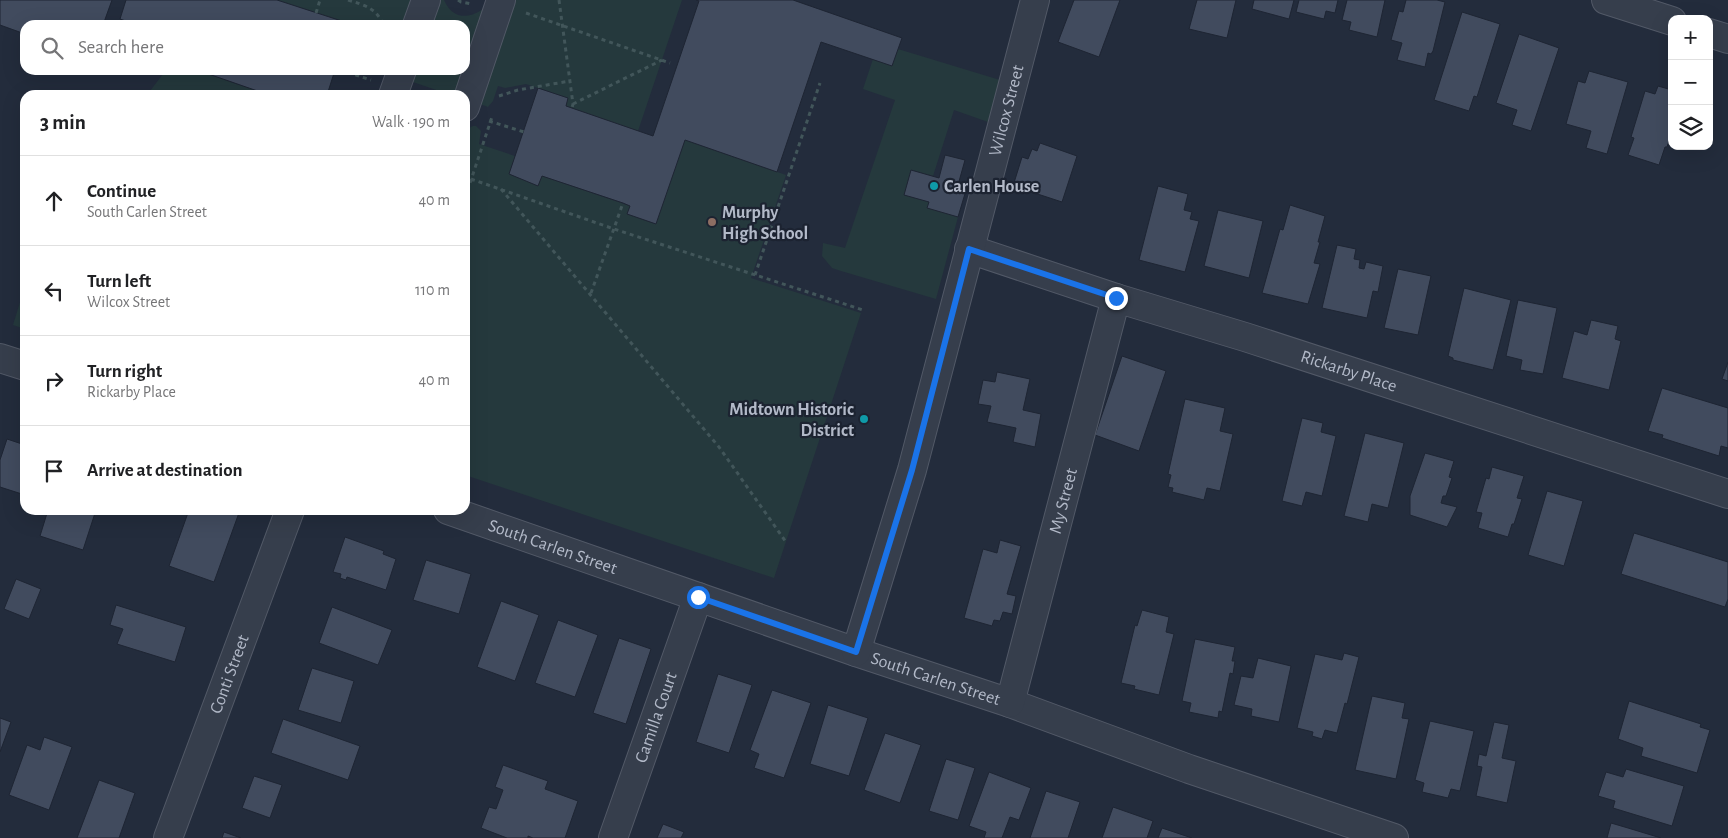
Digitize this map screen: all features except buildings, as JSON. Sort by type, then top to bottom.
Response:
[{"type":"street","points":[[419,20],[426,0]]},
{"type":"street","name":"Wilcox Street","points":[[856,652],[912,470],[1035,0]]},
{"type":"street","points":[[1606,0],[1668,20]]},
{"type":"street","points":[[474,113],[492,1]]},
{"type":"street","points":[[1713,34],[1728,39]]},
{"type":"street","name":"Rickarby Place","points":[[969,249],[1728,494]]},
{"type":"street","name":"My Street","points":[[1010,703],[1116,298]]},
{"type":"street","points":[[0,358],[20,364]]},
{"type":"street","name":"Conti Street","points":[[168,838],[288,515]]},
{"type":"street","name":"South Carlen Street","points":[[462,515],[856,652],[1010,703],[1189,769],[1394,838]]},
{"type":"street","name":"Camilla Court","points":[[613,838],[698,597]]},
{"type":"path","points":[[316,13],[320,0]]},
{"type":"path","points":[[348,0],[371,8],[380,20]]},
{"type":"path","points":[[458,0],[469,4],[492,1],[670,63]]},
{"type":"path","points":[[560,0],[572,106],[662,60]]},
{"type":"path","points":[[499,96],[518,90],[570,81]]},
{"type":"path","points":[[755,275],[820,83]]},
{"type":"path","points":[[474,113],[524,132]]},
{"type":"path","points":[[471,179],[614,229],[863,310]]},
{"type":"path","points":[[501,189],[719,447],[786,542]]},
{"type":"path","points":[[590,294],[622,203]]},
{"type":"green space","points":[[277,0],[415,0],[408,20],[335,20]]},
{"type":"green space","points":[[437,0],[444,0],[452,11],[461,16],[473,14],[484,8],[470,55],[470,20],[431,20]]},
{"type":"green space","points":[[513,0],[682,0],[638,131],[566,106],[568,98],[526,84],[505,88],[498,86],[493,101],[488,107],[480,104]]},
{"type":"green space","points":[[898,49],[1000,80],[988,122],[954,110],[933,176],[911,170],[904,195],[929,202],[928,208],[958,217],[936,299],[832,268],[822,256],[823,243],[845,248],[895,100],[863,89],[873,59],[892,65]]},
{"type":"green space","points":[[162,75],[211,75],[255,90],[151,90]]},
{"type":"green space","points":[[412,75],[464,75],[459,90],[436,90],[410,81]]},
{"type":"green space","points":[[476,126],[481,131],[479,144],[515,156],[509,174],[538,186],[542,176],[630,206],[627,214],[655,224],[685,140],[786,175],[751,278],[861,313],[774,578],[470,477],[470,128]]},
{"type":"green space","points":[[20,302],[20,327],[13,325]]},
{"type":"place","name":"Carlen House","points":[[934,186]]},
{"type":"place","name":"Murphy High School","points":[[712,222]]},
{"type":"place","name":"Midtown Historic District","points":[[864,419]]},
{"type":"route","points":[[698,597],[856,652],[912,470],[969,249],[1116,298]]}]
